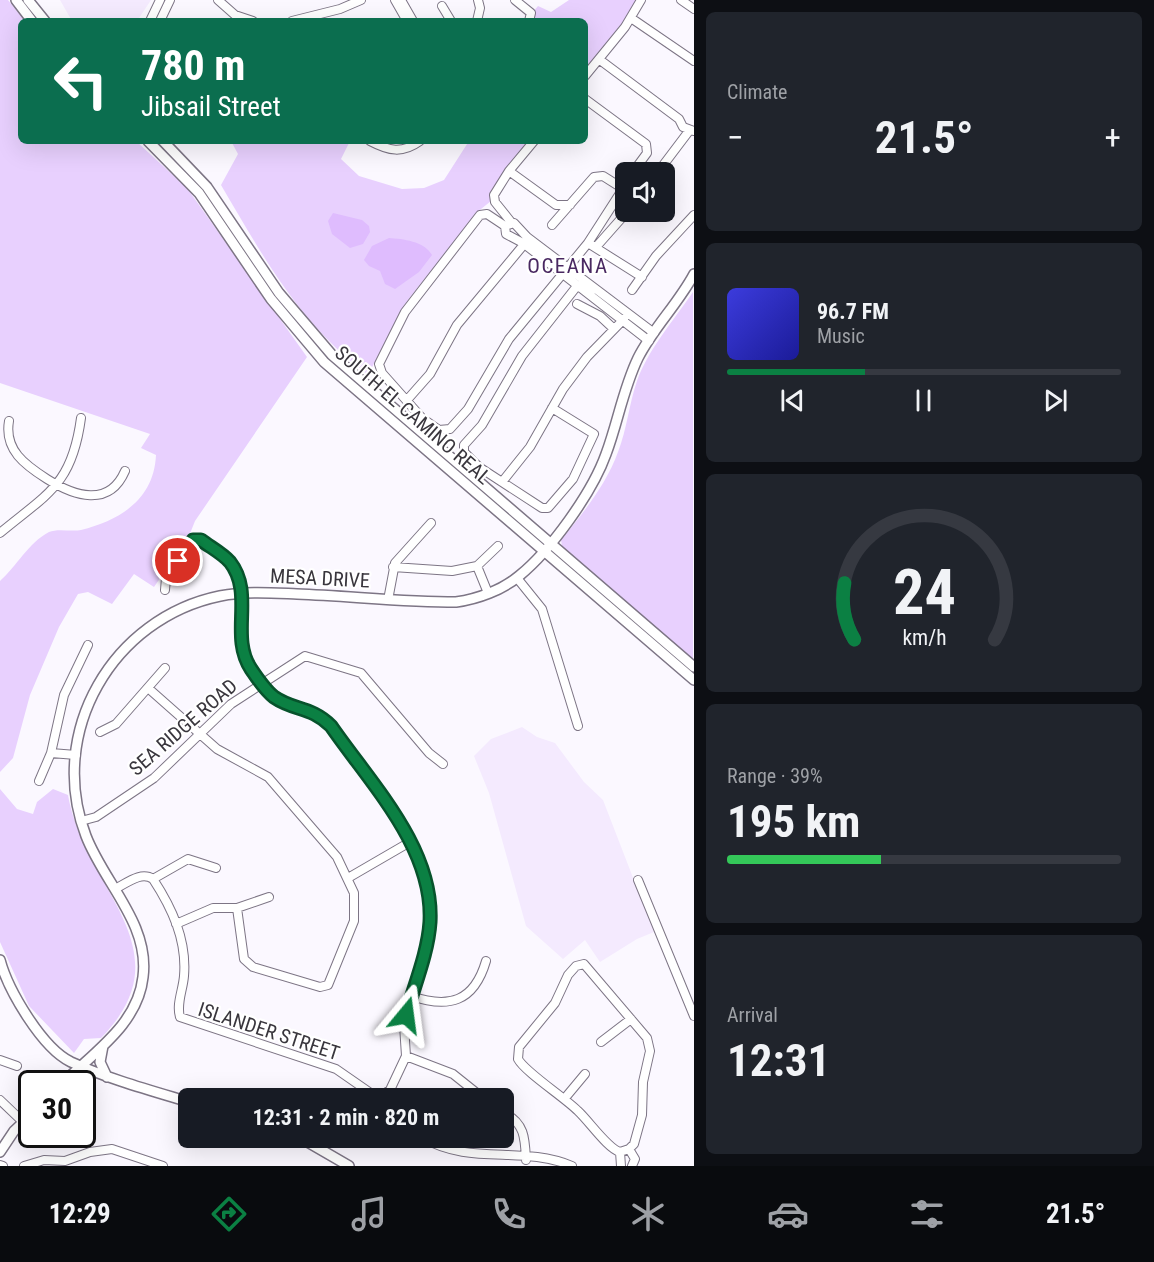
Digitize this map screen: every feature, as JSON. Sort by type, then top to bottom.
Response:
[{"type":"main road","points":[[16,0],[30,18]]},
{"type":"main road","points":[[28,0],[43,18]]},
{"type":"main road","name":"SOUTH EL CAMINO REAL","points":[[151,144],[199,193],[271,299],[310,348],[546,548],[693,667]]},
{"type":"main road","name":"SOUTH EL CAMINO REAL","points":[[166,144],[192,169],[218,201],[279,293],[315,339],[693,680]]},
{"type":"main road","name":"MESA DRIVE","points":[[73,1070],[104,1044],[132,1012],[144,974],[141,941],[92,848],[81,821],[76,792],[76,755],[87,706],[99,680],[120,652],[146,629],[176,610],[197,602],[242,593],[456,602],[488,593],[517,578],[546,548],[581,503],[597,476],[627,381],[651,337],[693,274]]},
{"type":"main road","points":[[0,954],[28,1011],[47,1036],[78,1064]]},
{"type":"main road","points":[[0,960],[22,1010],[55,1049],[78,1064],[107,1077],[178,1099]]},
{"type":"main road","points":[[104,1044],[100,1062],[107,1077]]},
{"type":"main road","points":[[0,1152],[18,1127]]},
{"type":"main road","points":[[318,1148],[350,1166]]},
{"type":"street","points":[[151,18],[160,0]]},
{"type":"street","points":[[161,18],[170,0]]},
{"type":"street","points":[[218,0],[235,15],[244,18]]},
{"type":"street","points":[[316,18],[361,0]]},
{"type":"street","points":[[395,0],[405,18]]},
{"type":"street","points":[[401,0],[411,18]]},
{"type":"street","points":[[478,0],[480,18]]},
{"type":"street","points":[[480,18],[483,0]]},
{"type":"street","points":[[515,0],[531,13],[530,18]]},
{"type":"street","points":[[588,73],[631,18],[641,0]]},
{"type":"street","points":[[681,0],[693,9]]},
{"type":"street","points":[[442,6],[449,18]]},
{"type":"street","points":[[631,18],[693,61]]},
{"type":"street","points":[[600,60],[679,119],[691,131],[666,162]]},
{"type":"street","points":[[588,101],[646,144],[647,153],[640,162]]},
{"type":"street","points":[[377,144],[394,151],[404,150],[415,144]]},
{"type":"street","points":[[532,144],[509,171],[494,195],[495,202],[508,224],[506,234],[597,290],[641,323],[651,337]]},
{"type":"street","points":[[509,171],[556,205],[570,205]]},
{"type":"street","points":[[552,225],[594,177],[603,176],[615,182]]},
{"type":"street","points":[[592,245],[615,203]]},
{"type":"street","points":[[616,222],[565,271],[509,339],[468,409],[450,429],[439,430],[407,400],[379,368],[405,312],[480,215],[487,214],[508,224],[542,248],[565,271],[578,286],[622,321],[651,337]]},
{"type":"street","points":[[632,290],[656,256],[693,214]]},
{"type":"street","points":[[407,400],[430,374],[457,325],[523,243],[529,242],[542,248]]},
{"type":"street","points":[[592,245],[642,276]]},
{"type":"street","points":[[552,408],[594,434],[573,479],[548,508],[542,508],[478,467],[464,452],[465,445],[482,425],[522,356],[578,286],[582,284],[597,290]]},
{"type":"street","points":[[577,304],[600,316],[614,329]]},
{"type":"street","points":[[502,482],[530,447],[562,389],[587,357],[626,318],[641,323]]},
{"type":"street","points":[[0,533],[57,485],[72,462],[81,418]]},
{"type":"street","points":[[9,421],[9,439],[17,456],[57,485],[80,495],[97,495],[120,483],[125,471]]},
{"type":"street","points":[[388,600],[393,567],[431,523]]},
{"type":"street","points":[[165,590],[166,578],[190,543],[195,540],[201,540],[229,561],[241,583],[245,659],[274,697],[291,705],[306,708],[331,726],[410,842],[427,881],[430,915],[428,936],[404,1025],[406,1056],[453,1074],[470,1088]]},
{"type":"street","points":[[393,567],[448,572],[477,566],[498,546]]},
{"type":"street","points":[[477,566],[488,593]]},
{"type":"street","points":[[517,578],[542,609],[578,726]]},
{"type":"street","points":[[39,781],[51,753],[64,695],[88,645]]},
{"type":"street","name":"SEA RIDGE ROAD","points":[[81,821],[96,817],[154,778],[231,704],[261,682],[305,656],[361,673],[429,753],[443,764]]},
{"type":"street","points":[[100,732],[116,724],[165,668]]},
{"type":"street","points":[[148,688],[226,755],[268,777],[337,857],[354,893],[354,921],[328,985],[320,987],[246,963],[237,908]]},
{"type":"street","points":[[51,753],[76,755]]},
{"type":"street","points":[[348,878],[410,842]]},
{"type":"street","points":[[153,879],[188,860],[216,868]]},
{"type":"street","points":[[115,889],[142,875],[147,875],[153,879],[176,924],[213,908],[237,908],[269,897]]},
{"type":"street","points":[[638,880],[693,1016]]},
{"type":"street","name":"ISLANDER STREET","points":[[176,924],[184,954],[184,975],[177,1009],[180,1017],[336,1069],[372,1094],[379,1095],[390,1089],[406,1056]]},
{"type":"street","points":[[411,996],[431,1003],[443,1004],[458,1000],[472,990],[486,961]]},
{"type":"street","points":[[584,964],[588,967],[607,994],[647,1038],[650,1051],[643,1082],[642,1115],[629,1149],[620,1152],[608,1147],[597,1130],[565,1098],[520,1063],[518,1050],[555,1003],[568,975],[576,966],[584,964]]},
{"type":"street","points":[[601,1042],[631,1019]]},
{"type":"street","points":[[0,1060],[17,1066]]},
{"type":"street","points":[[565,1098],[585,1074]]},
{"type":"street","points":[[0,1100],[18,1118]]},
{"type":"street","points":[[514,1120],[525,1135],[526,1160]]},
{"type":"street","points":[[438,1148],[461,1158],[548,1160],[572,1166]]},
{"type":"street","points":[[24,1166],[44,1160],[77,1158],[97,1150],[112,1149],[142,1162],[163,1166]]},
{"type":"street","points":[[629,1149],[635,1159],[632,1166]]},
{"type":"street","points":[[620,1152],[621,1166]]},
{"type":"shaded area","points":[[0,0],[8,0],[23,18],[18,18],[18,144],[139,144],[187,188],[307,357],[195,521],[189,536],[154,587],[134,574],[112,604],[88,592],[78,594],[59,627],[30,695],[13,758],[0,772],[0,581],[35,542],[49,532],[81,530],[96,526],[133,505],[149,484],[156,455],[141,448],[150,434],[0,383]]},
{"type":"shaded area","points":[[60,0],[151,0],[139,18],[70,18]]},
{"type":"shaded area","points":[[569,0],[636,0],[628,16],[588,65],[588,18],[532,18],[532,13],[538,6],[551,12]]},
{"type":"shaded area","points":[[233,144],[348,144],[341,159],[359,176],[402,189],[424,188],[444,180],[467,144],[528,144],[491,190],[491,201],[476,213],[405,304],[368,375],[322,334],[285,288],[252,238],[221,185],[238,154]]},
{"type":"shaded area","points":[[333,213],[362,220],[369,226],[370,232],[363,244],[350,248],[332,234],[328,221]]},
{"type":"shaded area","points":[[389,238],[419,244],[432,255],[419,272],[395,289],[385,284],[380,271],[369,266],[364,260],[372,246]]},
{"type":"shaded area","points":[[693,292],[693,660],[562,546],[561,540],[586,509],[607,476],[621,443],[634,390],[642,369],[655,346]]},
{"type":"shaded area","points":[[522,727],[537,737],[555,743],[584,782],[603,800],[654,932],[637,939],[600,962],[585,940],[563,959],[526,926],[489,793],[474,756],[491,739]]},
{"type":"shaded area","points":[[0,789],[17,809],[33,814],[37,802],[53,789],[68,795],[78,829],[123,918],[133,947],[135,976],[125,1006],[101,1038],[84,1039],[74,1053],[29,1006],[0,942]]},
{"type":"district","name":"OCEANA","points":[[568,266]]},
{"type":"route","points":[[178,561],[193,540],[201,540],[229,561],[241,583],[242,643],[245,659],[251,669],[274,697],[291,705],[306,708],[331,726],[406,832],[427,881],[430,896],[430,924],[406,1015]]}]
